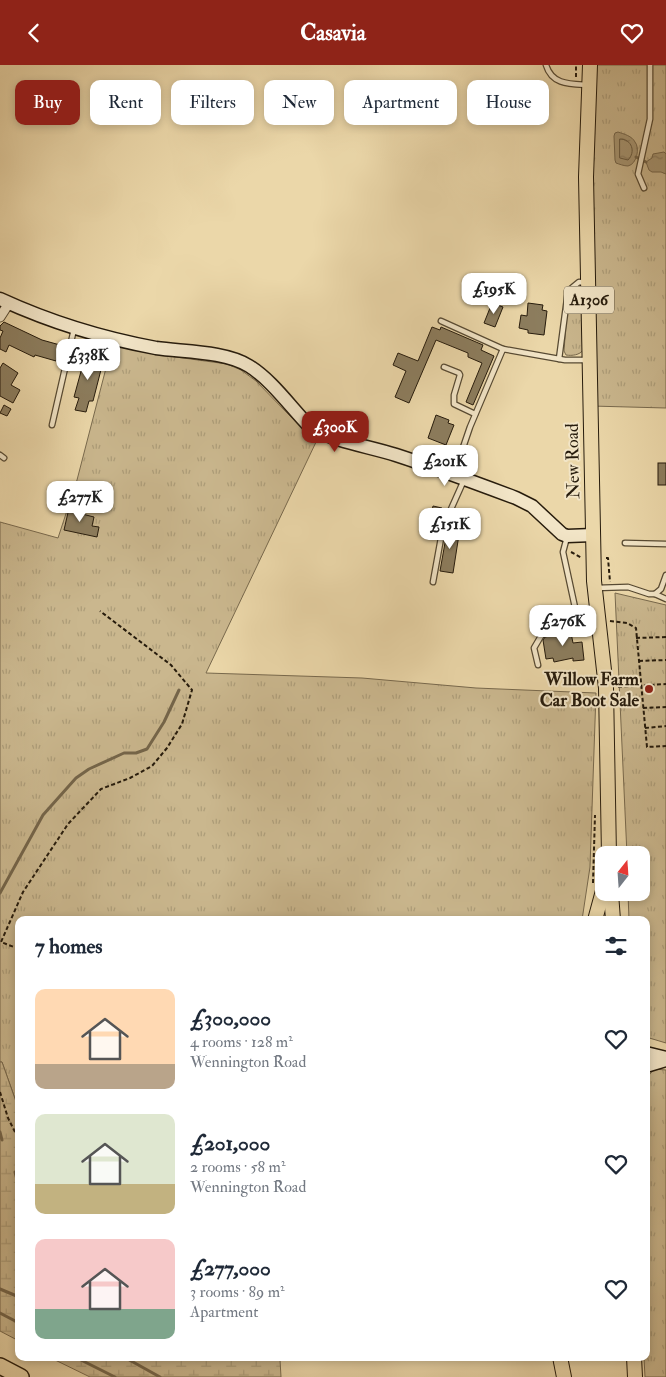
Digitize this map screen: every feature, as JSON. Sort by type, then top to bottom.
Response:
[{"type":"highway","points":[[10,1372],[26,1377]]},
{"type":"main road","name":"New Road","points":[[590,65],[586,177],[594,588],[606,688],[609,846]]},
{"type":"main road","points":[[4,301],[41,317],[116,340],[239,361],[258,372],[316,431],[343,441],[395,455],[532,505],[562,534],[566,542],[593,535]]},
{"type":"main road","points":[[595,916],[597,901]]},
{"type":"main road","points":[[612,901],[613,916]]},
{"type":"main road","points":[[650,1054],[666,1059]]},
{"type":"main road","points":[[650,1065],[666,1059]]},
{"type":"main road","points":[[561,1361],[564,1377]]},
{"type":"main road","points":[[634,1361],[636,1377]]},
{"type":"street","points":[[0,317],[4,301]]},
{"type":"lane","points":[[546,65],[549,74],[556,79],[568,84],[590,85]]},
{"type":"lane","points":[[644,188],[638,174],[650,119],[650,65]]},
{"type":"lane","points":[[559,359],[568,291],[579,282],[588,283]]},
{"type":"lane","points":[[440,321],[502,349],[559,359],[590,361]]},
{"type":"lane","points":[[52,425],[74,328]]},
{"type":"lane","points":[[432,582],[443,527],[459,477],[475,413],[502,349]]},
{"type":"lane","points":[[444,367],[460,375],[454,395],[454,403],[475,413]]},
{"type":"lane","points":[[538,665],[534,648],[551,619],[560,614],[576,612],[563,552],[566,542]]},
{"type":"lane","points":[[625,543],[666,544]]},
{"type":"lane","points":[[655,594],[661,589],[666,575]]},
{"type":"lane","points":[[594,588],[628,587],[666,599]]},
{"type":"path","points":[[576,65],[576,74]]},
{"type":"path","points":[[566,542],[582,559],[587,559]]},
{"type":"path","points":[[604,558],[608,558],[610,587]]},
{"type":"path","points":[[15,948],[0,942],[24,892],[68,824],[101,789],[152,766],[167,748],[182,724],[192,690],[171,665],[100,611]]},
{"type":"path","points":[[598,620],[627,623],[636,629],[647,747],[666,747]]},
{"type":"path","points":[[636,638],[666,637]]},
{"type":"path","points":[[639,661],[666,660]]},
{"type":"path","points":[[606,688],[666,684]]},
{"type":"path","points":[[643,708],[666,707]]},
{"type":"path","points":[[645,728],[666,726]]},
{"type":"path","points":[[596,807],[597,846]]},
{"type":"path","points":[[0,1092],[8,1118],[15,1132]]},
{"type":"green space","points":[[590,65],[666,65],[666,408],[591,406]]},
{"type":"green space","points":[[576,287],[582,287],[583,350],[576,355],[566,355],[564,351],[568,296]]},
{"type":"green space","points":[[112,345],[154,354],[227,364],[241,370],[256,381],[317,440],[206,673],[362,678],[476,688],[596,693],[590,867],[583,916],[15,916],[15,1099],[2,1062],[0,1062],[0,522],[58,538],[77,480]]},
{"type":"green space","points":[[615,593],[666,605],[666,1043],[650,1038],[650,916],[629,916],[628,901],[650,901],[650,846],[627,846]]},
{"type":"green space","points":[[0,1062],[2,1062],[15,1099],[15,1339],[0,1331]]},
{"type":"green space","points":[[654,1069],[666,1070],[666,1377],[645,1377],[644,1361],[650,1361],[650,1074]]},
{"type":"green space","points":[[57,1361],[280,1361],[281,1377],[90,1377]]},
{"type":"water","points":[[618,132],[630,137],[637,145],[635,159],[631,165],[616,163],[614,136]]},
{"type":"water","points":[[664,152],[666,154],[666,174],[649,170],[646,162],[652,158],[653,154]]},
{"type":"building","points":[[492,303],[503,307],[495,327],[484,323]]},
{"type":"building","points":[[528,303],[543,305],[542,310],[547,311],[544,335],[528,333],[528,330],[519,328],[521,315],[527,316]]},
{"type":"building","points":[[4,322],[42,340],[60,345],[63,348],[61,356],[58,355],[56,361],[35,355],[34,357],[9,345],[6,352],[0,349],[0,338],[3,331],[0,330],[0,326]]},
{"type":"building","points":[[432,327],[440,330],[441,327],[483,345],[481,350],[494,356],[473,405],[466,402],[482,363],[468,357],[468,353],[436,340],[409,403],[395,397],[406,371],[393,365],[398,353],[418,361]]},
{"type":"building","points":[[86,353],[104,358],[93,401],[89,401],[86,412],[75,410],[79,398],[74,397]]},
{"type":"building","points":[[3,363],[18,373],[11,385],[20,390],[13,403],[0,396],[0,368]]},
{"type":"building","points":[[4,405],[11,409],[7,416],[0,413]]},
{"type":"building","points":[[436,415],[449,420],[448,423],[454,425],[446,445],[428,438]]},
{"type":"building","points":[[658,463],[666,463],[666,485],[658,485]]},
{"type":"building","points":[[70,504],[79,506],[78,513],[94,517],[92,526],[99,527],[97,537],[64,530]]},
{"type":"building","points":[[433,506],[442,508],[437,539],[426,537]]},
{"type":"building","points":[[448,526],[460,528],[453,573],[440,571]]},
{"type":"building","points":[[570,628],[573,643],[582,642],[584,660],[573,661],[573,658],[554,662],[553,658],[546,659],[543,640],[545,637],[554,635],[553,630]]},
{"type":"waterway","points":[[636,157],[646,162]]},
{"type":"waterway","points":[[0,893],[43,815],[76,778],[89,769],[124,753],[136,753],[147,749],[164,722],[179,690]]},
{"type":"waterway","points":[[0,1132],[2,1140]]},
{"type":"waterway","points":[[0,1289],[15,1295]]},
{"type":"waterway","points":[[0,1313],[15,1321]]},
{"type":"waterway","points":[[83,1361],[115,1377]]},
{"type":"waterway","points":[[131,1361],[160,1377]]},
{"type":"place","name":"Willow Farm Car Boot Sale","points":[[649,689]]}]
